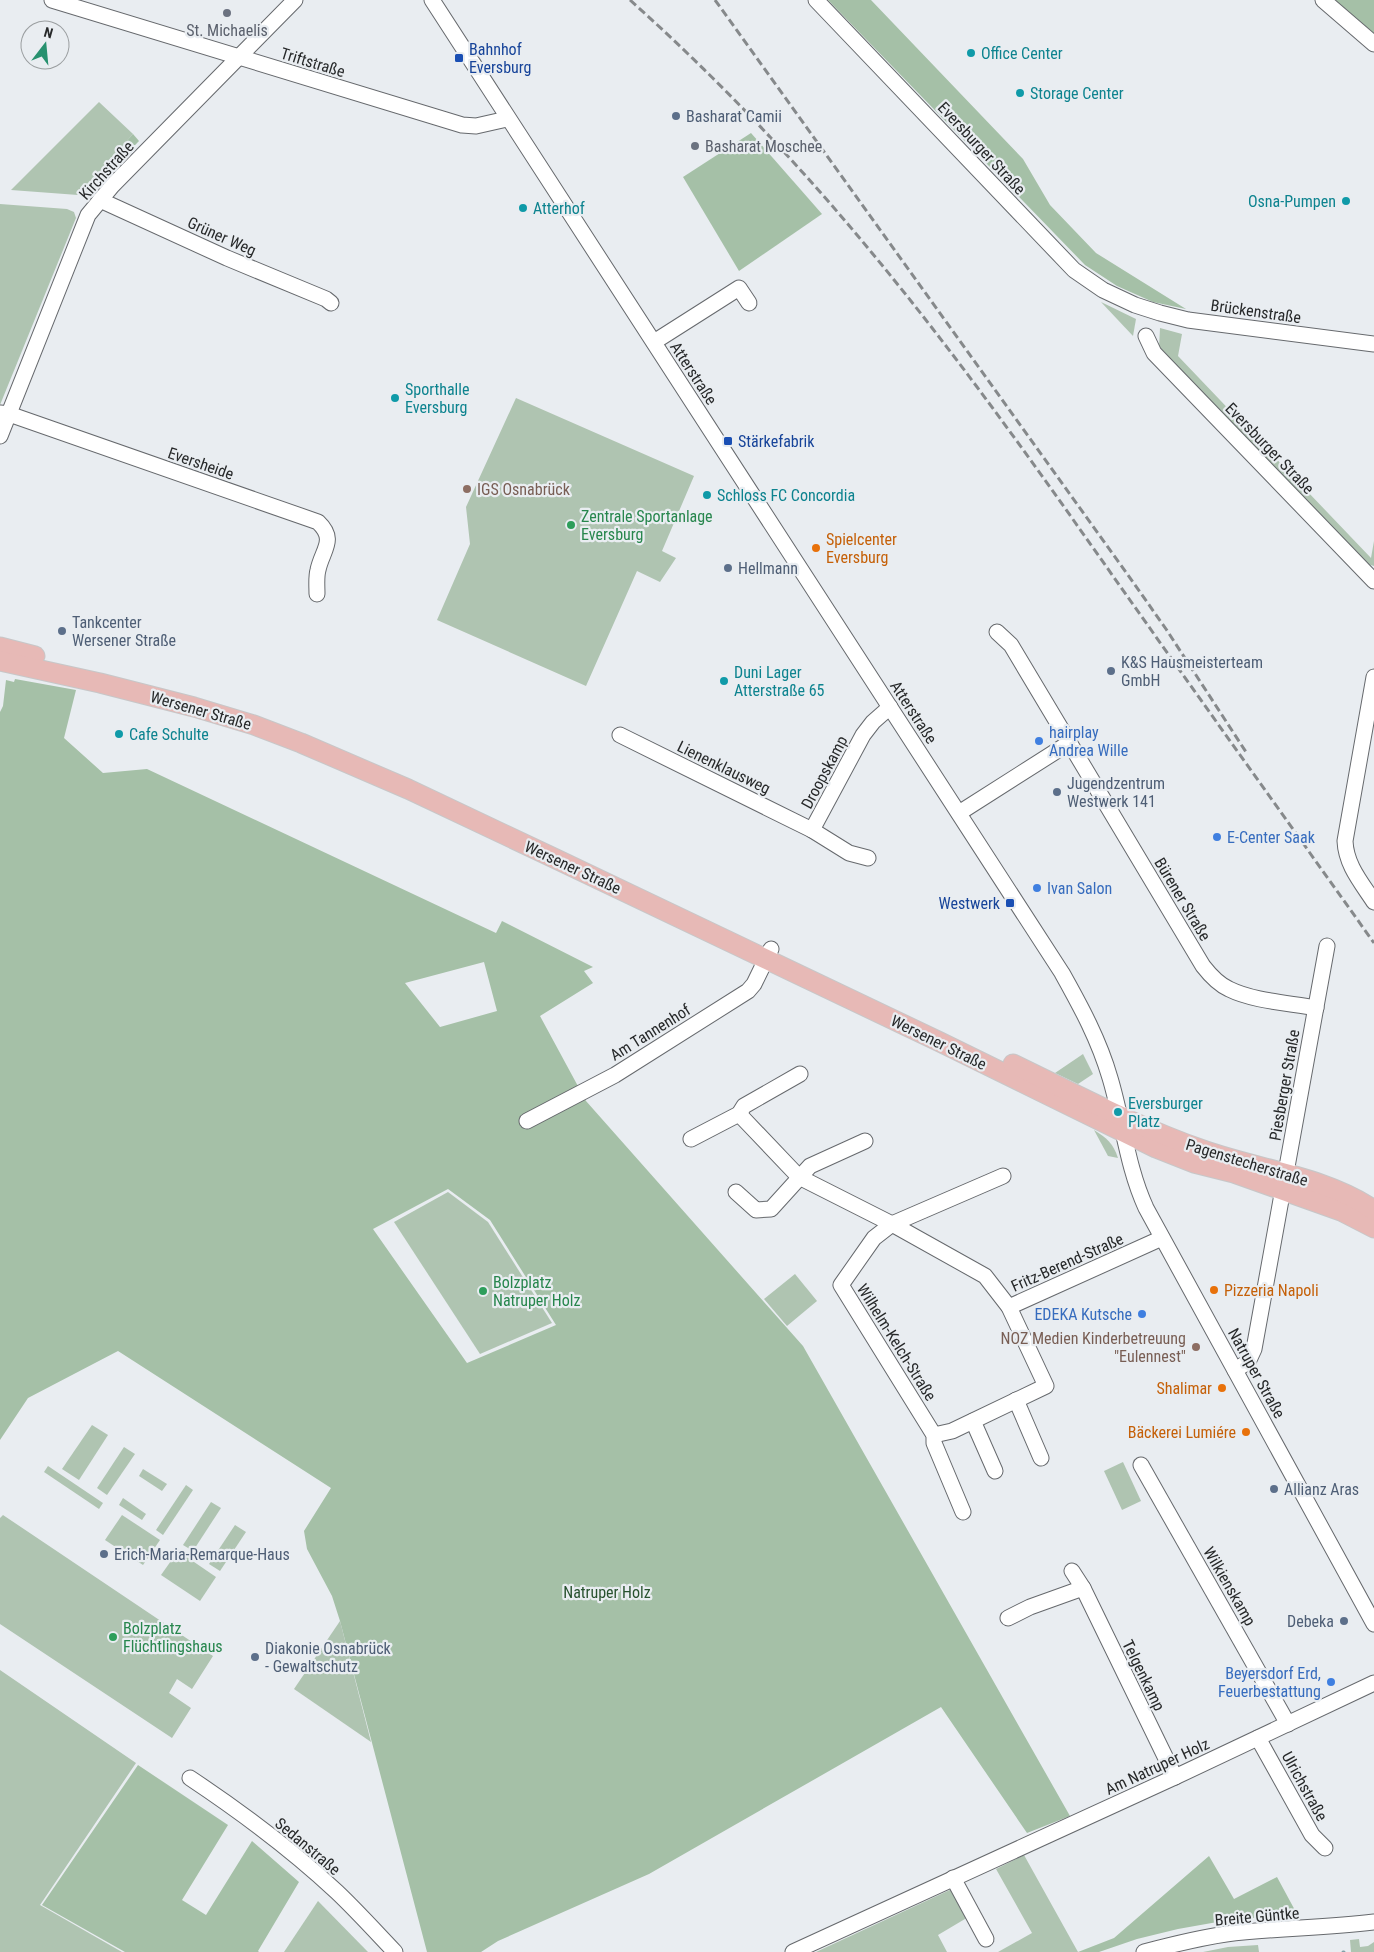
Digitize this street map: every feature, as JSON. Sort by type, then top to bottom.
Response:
[{"type":"main road","name":"Wersener Straße","points":[[0,647],[196,696],[257,714],[305,732],[417,780],[769,954],[1124,1134]]},
{"type":"main road","name":"Wersener Straße","points":[[0,661],[100,683],[185,705],[247,723],[301,742],[408,789],[1119,1114]]},
{"type":"main road","name":"Pagenstecherstraße","points":[[1119,1114],[1158,1133],[1285,1182],[1374,1228]]},
{"type":"main road","name":"Pagenstecherstraße","points":[[1124,1134],[1181,1158],[1234,1173],[1344,1194],[1374,1210]]},
{"type":"street","name":"Triftstraße","points":[[52,0],[462,125],[476,126],[507,120]]},
{"type":"street","name":"Kirchstraße","points":[[0,436],[4,413],[88,215],[100,200],[237,57],[295,0]]},
{"type":"street","name":"Atterstraße","points":[[432,0],[507,120],[654,342],[1062,973],[1087,1017],[1101,1050],[1119,1114]]},
{"type":"street","name":"Eversburger Straße","points":[[816,0],[1074,270],[1103,290],[1135,305]]},
{"type":"street","points":[[1323,0],[1374,44]]},
{"type":"street","name":"Grüner Weg","points":[[100,200],[227,258],[326,299],[331,303]]},
{"type":"street","name":"Atterstraße","points":[[654,342],[739,288],[749,303]]},
{"type":"street","name":"Brückenstraße","points":[[1135,305],[1188,320],[1374,344]]},
{"type":"street","name":"Eversburger Straße","points":[[1146,336],[1154,353],[1374,581]]},
{"type":"street","name":"Eversheide","points":[[4,413],[318,522],[323,527],[328,540],[318,570],[317,594]]},
{"type":"street","name":"Bürener Straße","points":[[997,632],[1011,645],[1069,744],[1212,978],[1229,989],[1248,996],[1316,1008]]},
{"type":"street","points":[[1374,677],[1347,829],[1346,854],[1350,866],[1374,902]]},
{"type":"street","name":"Droopskamp","points":[[868,858],[849,853],[812,830],[863,735],[873,722],[890,707]]},
{"type":"street","name":"Lienenklausweg","points":[[620,735],[812,830]]},
{"type":"street","points":[[959,813],[1069,744]]},
{"type":"street","name":"Piesberger Straße","points":[[1235,1370],[1248,1362],[1254,1349],[1327,946]]},
{"type":"street","name":"Am Tannenhof","points":[[527,1121],[615,1075],[748,991],[754,984],[769,954]]},
{"type":"street","points":[[691,1139],[739,1114],[744,1106],[800,1074]]},
{"type":"street","name":"Fritz-Berend-Straße","points":[[739,1114],[799,1177],[892,1224],[985,1276],[1009,1307],[1162,1238]]},
{"type":"street","points":[[1119,1114],[1124,1134]]},
{"type":"street","name":"Natruper Straße","points":[[1124,1134],[1139,1191],[1162,1238],[1374,1624]]},
{"type":"street","points":[[736,1192],[756,1210],[772,1209],[810,1166],[865,1141]]},
{"type":"street","points":[[892,1224],[1003,1176]]},
{"type":"street","name":"Wilhelm-Kelch-Straße","points":[[892,1224],[874,1238],[841,1285],[934,1435],[934,1443],[963,1512]]},
{"type":"street","points":[[934,1435],[952,1431],[1046,1386],[1009,1307]]},
{"type":"street","points":[[1016,1400],[1041,1458]]},
{"type":"street","points":[[973,1420],[995,1471]]},
{"type":"street","name":"Wilkienskamp","points":[[1141,1465],[1288,1724]]},
{"type":"street","name":"Telgenkamp","points":[[1072,1572],[1083,1588],[1175,1777]]},
{"type":"street","points":[[1008,1618],[1030,1607],[1083,1588]]},
{"type":"street","name":"Am Natruper Holz","points":[[794,1952],[1175,1777],[1374,1683]]},
{"type":"street","name":"Ulrichstraße","points":[[1258,1738],[1312,1835],[1325,1848]]},
{"type":"street","name":"Sedanstraße","points":[[190,1778],[263,1831],[319,1876],[395,1952]]},
{"type":"street","points":[[953,1878],[986,1939]]},
{"type":"street","name":"Breite Güntke","points":[[1144,1952],[1181,1942],[1226,1934],[1374,1922]]},
{"type":"green space","points":[[828,0],[871,0],[1023,159],[1050,205],[1096,253],[1186,309],[1153,302],[1117,286],[1085,265]]},
{"type":"green space","points":[[1335,0],[1374,0],[1374,34]]},
{"type":"green space","points":[[99,102],[133,134],[78,195],[11,190]]},
{"type":"green space","points":[[751,133],[822,214],[739,271],[683,177]]},
{"type":"green space","points":[[133,134],[139,141],[87,195],[78,195]]},
{"type":"green space","points":[[0,204],[67,209],[74,212],[76,218],[0,405]]},
{"type":"green space","points":[[1101,302],[1136,319],[1133,336]]},
{"type":"green space","points":[[1160,328],[1182,334],[1178,356],[1371,558],[1374,541],[1374,566],[1364,563],[1159,348]]},
{"type":"green space","name":"Zentrale Sportanlage Eversburg","points":[[516,398],[694,476],[662,551],[676,558],[660,582],[637,571],[586,686],[437,620],[470,544],[466,507]]},
{"type":"green space","name":"Natruper Holz","points":[[15,679],[76,690],[64,738],[103,773],[147,769],[496,933],[502,921],[593,967],[584,971],[593,983],[540,1016],[586,1101],[803,1346],[1070,1816],[1027,1833],[941,1707],[649,1874],[498,1941],[481,1952],[427,1952],[340,1621],[332,1596],[307,1549],[304,1531],[331,1488],[118,1351],[28,1398],[0,1440],[0,712],[3,706],[6,680],[14,682]],"holes":[[[484,962],[497,1011],[440,1027],[405,983]],[[448,1189],[490,1220],[556,1325],[467,1363],[373,1229]]]},
{"type":"green space","points":[[1083,1054],[1093,1074],[1078,1084],[1055,1073]]},
{"type":"green space","points":[[1094,1130],[1109,1141],[1118,1158],[1108,1156]]},
{"type":"green space","points":[[448,1192],[488,1222],[552,1323],[480,1354],[394,1222]]},
{"type":"green space","points":[[795,1274],[817,1301],[787,1326],[764,1299]]},
{"type":"green space","points":[[92,1425],[108,1435],[79,1480],[62,1469]]},
{"type":"green space","points":[[124,1447],[135,1454],[107,1495],[97,1488]]},
{"type":"green space","points":[[1123,1462],[1141,1501],[1122,1510],[1104,1471]]},
{"type":"green space","points":[[48,1466],[103,1503],[99,1509],[44,1472]]},
{"type":"green space","points":[[143,1469],[167,1484],[162,1491],[139,1476]]},
{"type":"green space","points":[[186,1485],[193,1490],[163,1535],[156,1530]]},
{"type":"green space","points":[[123,1498],[146,1514],[142,1520],[119,1505]]},
{"type":"green space","points":[[211,1502],[221,1508],[193,1551],[183,1545]]},
{"type":"green space","points":[[3,1515],[213,1656],[192,1689],[177,1679],[169,1693],[191,1708],[172,1738],[0,1624],[0,1518]]},
{"type":"green space","points":[[122,1515],[160,1540],[143,1565],[105,1540]]},
{"type":"green space","points":[[235,1525],[246,1532],[220,1571],[209,1564]]},
{"type":"green space","points":[[178,1551],[216,1577],[200,1601],[161,1575]]},
{"type":"green space","points":[[340,1621],[371,1742],[294,1689]]},
{"type":"green space","points":[[0,1670],[136,1763],[40,1905],[122,1952],[0,1952]]},
{"type":"green space","points":[[138,1765],[228,1825],[182,1900],[206,1915],[252,1841],[299,1882],[259,1952],[125,1952],[42,1905]]},
{"type":"green space","points":[[1024,1855],[1078,1952],[998,1952],[1032,1933],[996,1869]]},
{"type":"green space","points":[[1209,1856],[1234,1899],[1277,1877],[1297,1914],[1223,1921],[1137,1939],[1099,1952],[1078,1952],[1114,1938]]},
{"type":"green space","points":[[954,1888],[970,1916],[938,1935],[947,1952],[816,1952]]},
{"type":"green space","points":[[318,1901],[368,1952],[284,1952]]},
{"type":"green space","points":[[1359,1939],[1360,1947],[1368,1946],[1374,1942],[1374,1952],[1351,1952],[1350,1940]]},
{"type":"green space","points":[[1258,1945],[1259,1952],[1203,1952],[1228,1947]]},
{"type":"railway","points":[[630,0],[694,60],[786,154],[844,219],[940,338],[1037,469],[1374,943]]},
{"type":"railway","points":[[715,0],[1128,575],[1166,629],[1246,752]]},
{"type":"place","name":"St. Michaelis","points":[[227,13]]},
{"type":"place","name":"Office Center","points":[[971,53]]},
{"type":"place","name":"Bahnhof Eversburg","points":[[459,58]]},
{"type":"place","name":"Storage Center","points":[[1020,93]]},
{"type":"place","name":"Basharat Camii","points":[[676,116]]},
{"type":"place","name":"Basharat Moschee","points":[[695,146]]},
{"type":"place","name":"Osna-Pumpen","points":[[1346,201]]},
{"type":"place","name":"Atterhof","points":[[523,208]]},
{"type":"place","name":"Sporthalle Eversburg","points":[[395,398]]},
{"type":"place","name":"Stärkefabrik","points":[[728,441]]},
{"type":"place","name":"IGS Osnabrück","points":[[467,489]]},
{"type":"place","name":"Schloss FC Concordia","points":[[707,495]]},
{"type":"place","name":"Zentrale Sportanlage Eversburg","points":[[571,525]]},
{"type":"place","name":"Spielcenter Eversburg","points":[[816,548]]},
{"type":"place","name":"Hellmann","points":[[728,568]]},
{"type":"place","name":"Tankcenter Wersener Straße","points":[[62,631]]},
{"type":"place","name":"K&S Hausmeisterteam GmbH","points":[[1111,671]]},
{"type":"place","name":"Duni Lager Atterstraße 65","points":[[724,681]]},
{"type":"place","name":"Cafe Schulte","points":[[119,734]]},
{"type":"place","name":"hairplay Andrea Wille","points":[[1039,741]]},
{"type":"place","name":"Jugendzentrum Westwerk 141","points":[[1057,792]]},
{"type":"place","name":"E-Center Saak","points":[[1217,837]]},
{"type":"place","name":"Ivan Salon","points":[[1037,888]]},
{"type":"place","name":"Westwerk","points":[[1010,903]]},
{"type":"place","name":"Eversburger Platz","points":[[1118,1112]]},
{"type":"place","name":"Pizzeria Napoli","points":[[1214,1290]]},
{"type":"place","name":"Bolzplatz Natruper Holz","points":[[483,1291]]},
{"type":"place","name":"EDEKA Kutsche","points":[[1142,1314]]},
{"type":"place","name":"NOZ Medien Kinderbetreuung \"Eulennest\"","points":[[1196,1347]]},
{"type":"place","name":"Shalimar","points":[[1222,1388]]},
{"type":"place","name":"Bäckerei Lumiére","points":[[1246,1432]]},
{"type":"place","name":"Allianz Aras","points":[[1274,1489]]},
{"type":"place","name":"Erich-Maria-Remarque-Haus","points":[[104,1554]]},
{"type":"place","name":"Debeka","points":[[1344,1621]]},
{"type":"place","name":"Bolzplatz Flüchtlingshaus","points":[[113,1637]]},
{"type":"place","name":"Diakonie Osnabrück - Gewaltschutz","points":[[255,1657]]},
{"type":"place","name":"Beyersdorf Erd, Feuerbestattung","points":[[1331,1682]]}]
